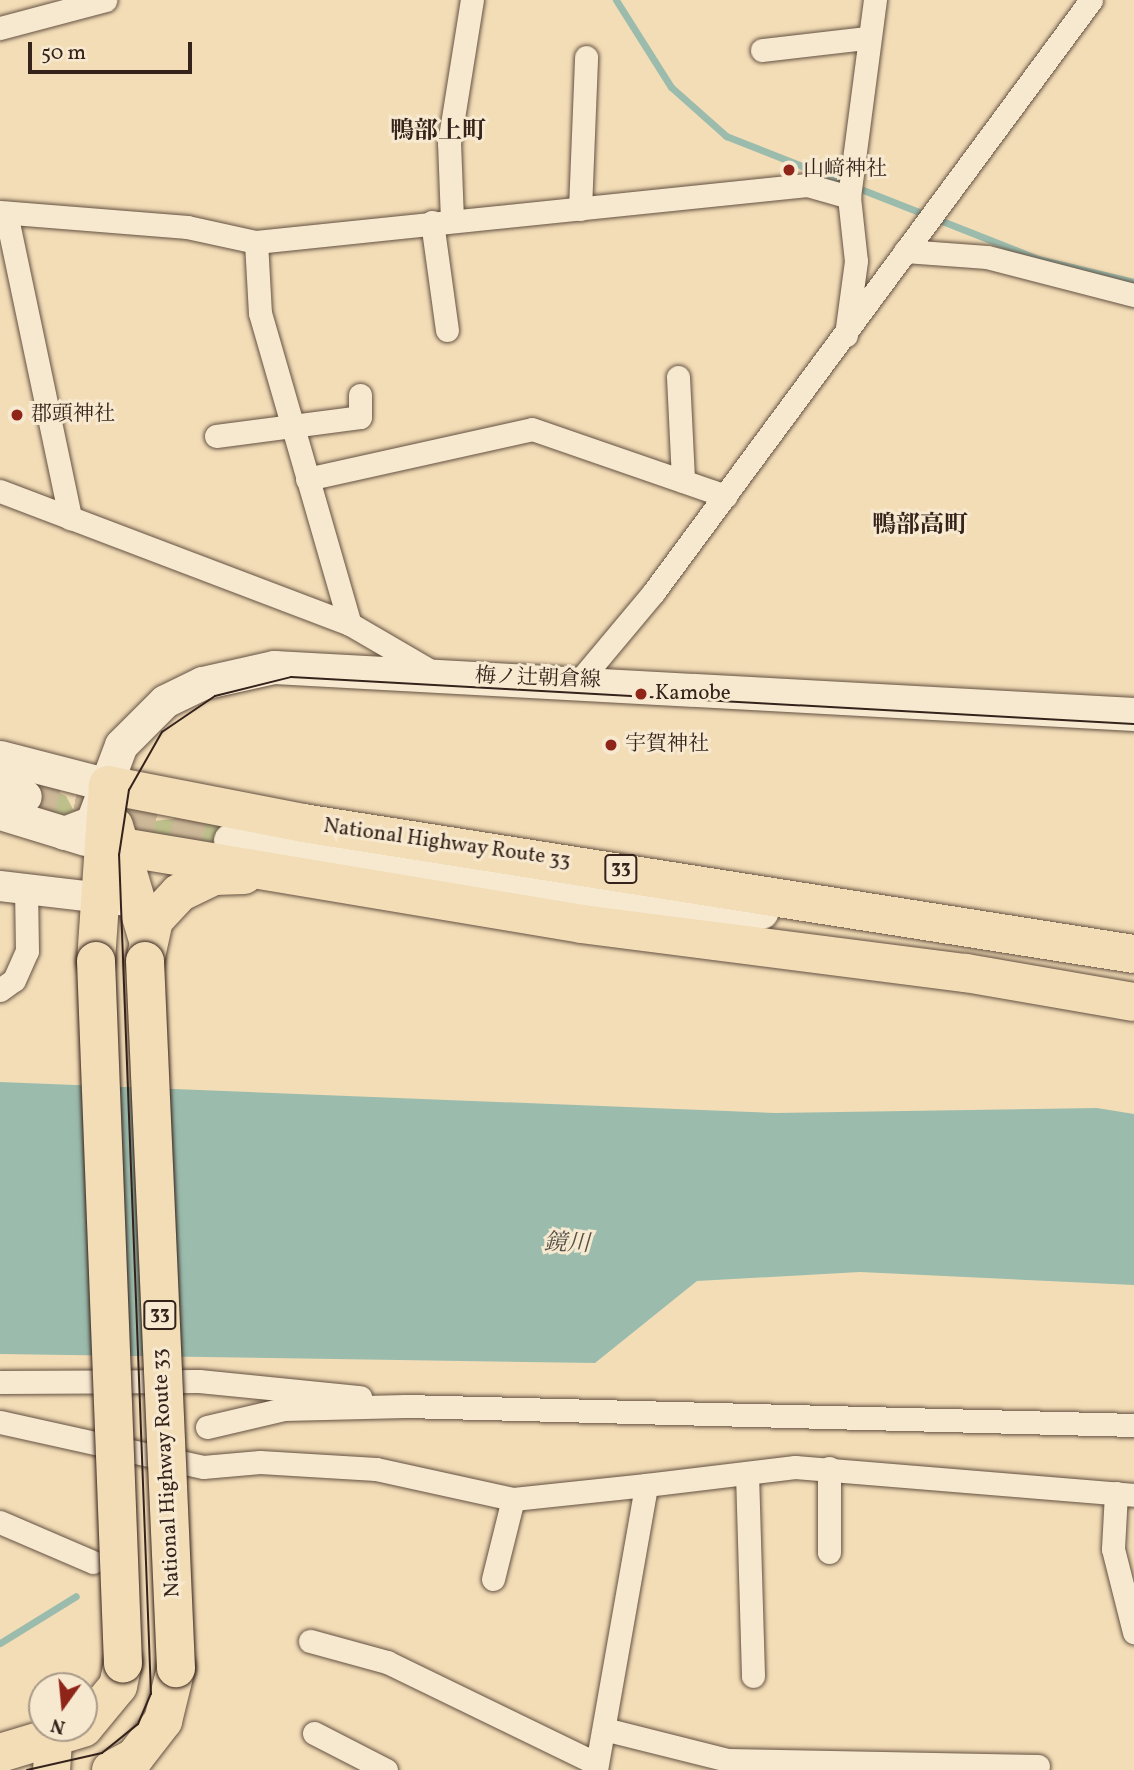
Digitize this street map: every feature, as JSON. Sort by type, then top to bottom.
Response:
[{"type":"highway","points":[[98,1708],[118,1686],[123,1663],[96,961],[97,894],[110,845],[108,785]]},
{"type":"highway","name":"National Highway Route 33","points":[[108,785],[974,930],[1134,954]]},
{"type":"highway","points":[[110,845],[582,924],[966,973],[1134,1002]]},
{"type":"highway","points":[[110,845],[145,940]]},
{"type":"highway","points":[[145,940],[164,906],[214,876],[285,873]]},
{"type":"highway","name":"National Highway Route 33","points":[[111,1770],[135,1757],[163,1721],[176,1668],[145,940]]},
{"type":"highway","points":[[0,1753],[68,1742]]},
{"type":"main road","name":"梅ノ辻朝倉線","points":[[64,834],[86,828],[108,785],[113,760],[140,720],[202,683],[274,667],[582,679],[1134,714]]},
{"type":"main road","points":[[0,757],[108,785]]},
{"type":"main road","points":[[8,799],[64,834],[110,845]]},
{"type":"main road","points":[[230,840],[635,901],[974,930]]},
{"type":"main road","points":[[635,901],[966,973]]},
{"type":"street","points":[[0,28],[106,0]]},
{"type":"street","points":[[447,330],[442,221],[449,143],[472,0]]},
{"type":"street","points":[[846,335],[856,261],[850,188],[866,38],[875,0]]},
{"type":"street","points":[[582,679],[726,496],[1091,0]]},
{"type":"street","points":[[762,50],[866,38]]},
{"type":"street","points":[[580,209],[586,57]]},
{"type":"street","points":[[70,518],[3,213],[187,227],[256,242],[807,185],[850,188]]},
{"type":"street","points":[[256,242],[260,313],[350,624]]},
{"type":"street","points":[[905,251],[987,257],[1134,295]]},
{"type":"street","points":[[678,377],[683,481]]},
{"type":"street","points":[[216,436],[360,417],[360,395]]},
{"type":"street","points":[[307,479],[532,429],[726,496]]},
{"type":"street","points":[[0,491],[350,624],[436,674]]},
{"type":"street","points":[[0,990],[14,980],[27,951],[13,887],[97,894],[130,905],[145,940]]},
{"type":"street","points":[[0,1382],[199,1381],[405,1406]]},
{"type":"street","points":[[207,1427],[284,1409],[405,1406],[1134,1425]]},
{"type":"street","points":[[0,1422],[203,1467],[260,1462],[376,1469],[513,1499],[747,1473],[829,1468],[1125,1494],[1124,1550],[1134,1632]]},
{"type":"street","points":[[829,1468],[829,1552]]},
{"type":"street","points":[[747,1473],[753,1676]]},
{"type":"street","points":[[310,1641],[387,1662],[597,1767],[646,1485]]},
{"type":"street","points":[[493,1579],[513,1499]]},
{"type":"street","points":[[0,1522],[93,1562]]},
{"type":"street","points":[[604,1729],[727,1760],[846,1765],[1038,1766]]},
{"type":"street","points":[[314,1733],[386,1770]]},
{"type":"green space","points":[[31,780],[66,796],[74,811],[63,816],[21,811]]},
{"type":"green space","points":[[198,816],[225,818],[218,849],[150,837],[147,831],[154,821]]},
{"type":"water","name":"鏡川","points":[[0,1082],[775,1113],[1097,1108],[1134,1114],[1134,1285],[860,1272],[697,1281],[595,1363],[0,1354]]},
{"type":"waterway","points":[[616,0],[671,87],[726,136],[1038,259],[1134,282]]},
{"type":"waterway","points":[[0,1643],[76,1596]]},
{"type":"tunnel","points":[[25,796],[230,840]]},
{"type":"tram line","points":[[27,1770],[102,1753],[138,1724],[151,1694],[119,855],[129,790],[162,732],[215,696],[291,677],[1134,724]]},
{"type":"place","name":"山﨑神社","points":[[789,170]]},
{"type":"place","name":"郡頭神社","points":[[17,415]]},
{"type":"place","name":"Kamobe","points":[[641,694]]},
{"type":"place","name":"宇賀神社","points":[[611,745]]},
{"type":"district","name":"鴨部上町","points":[[438,133]]},
{"type":"district","name":"鴨部高町","points":[[920,527]]}]
